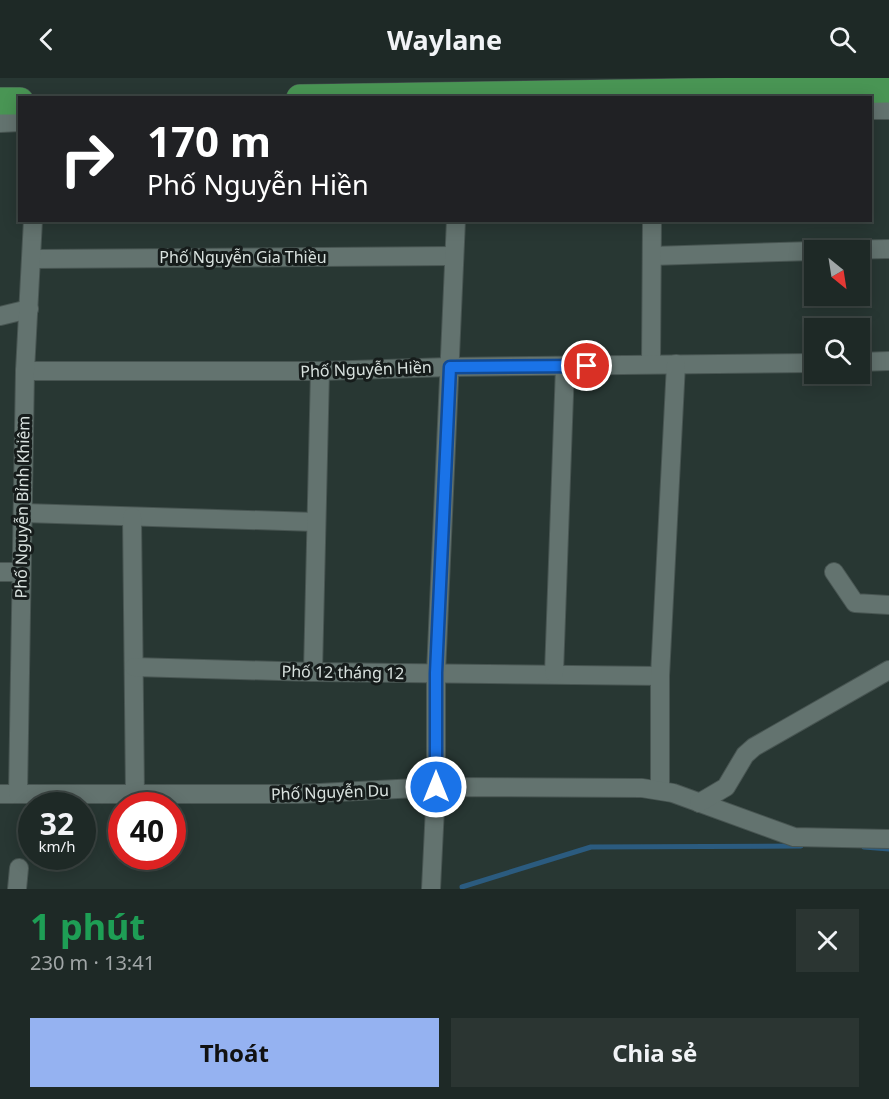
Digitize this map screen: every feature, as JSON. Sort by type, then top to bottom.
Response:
[{"type":"highway","points":[[340,96],[460,90],[889,89]]},
{"type":"highway","points":[[0,101],[18,101]]},
{"type":"street","points":[[872,110],[889,110]]},
{"type":"street","points":[[0,123],[18,122]]},
{"type":"street","name":"Phố Nguyễn Bỉnh Khiêm","points":[[9,794],[24,513],[25,371],[33,259],[33,222]]},
{"type":"street","points":[[430,889],[436,787],[436,673],[456,222]]},
{"type":"street","points":[[651,364],[652,222]]},
{"type":"street","points":[[870,249],[889,249]]},
{"type":"street","points":[[652,256],[804,251]]},
{"type":"street","name":"Phố Nguyễn Gia Thiều","points":[[33,259],[454,256]]},
{"type":"street","points":[[0,316],[29,309]]},
{"type":"street","points":[[870,362],[889,361]]},
{"type":"street","name":"Phố Nguyễn Hiền","points":[[25,371],[320,371],[450,367],[804,363]]},
{"type":"street","points":[[660,789],[660,676],[676,364]]},
{"type":"street","points":[[554,673],[566,367]]},
{"type":"street","points":[[313,672],[320,371]]},
{"type":"street","points":[[24,513],[315,522]]},
{"type":"street","points":[[132,517],[135,792]]},
{"type":"street","points":[[0,572],[21,572]]},
{"type":"street","points":[[834,572],[855,603],[889,605]]},
{"type":"street","name":"Phố 12 tháng 12","points":[[134,667],[313,672],[660,676]]},
{"type":"street","points":[[699,803],[726,787],[745,755],[754,747],[889,670]]},
{"type":"street","name":"Phố Nguyễn Du","points":[[186,795],[300,794],[436,787],[660,789],[794,837],[889,839]]},
{"type":"street","name":"Phố Nguyễn Du","points":[[9,794],[108,795]]},
{"type":"street","points":[[17,889],[19,870]]},
{"type":"waterway","points":[[462,887],[591,847],[801,846]]},
{"type":"waterway","points":[[864,847],[889,849]]},
{"type":"route","points":[[436,787],[436,673],[450,367],[587,366]]}]
